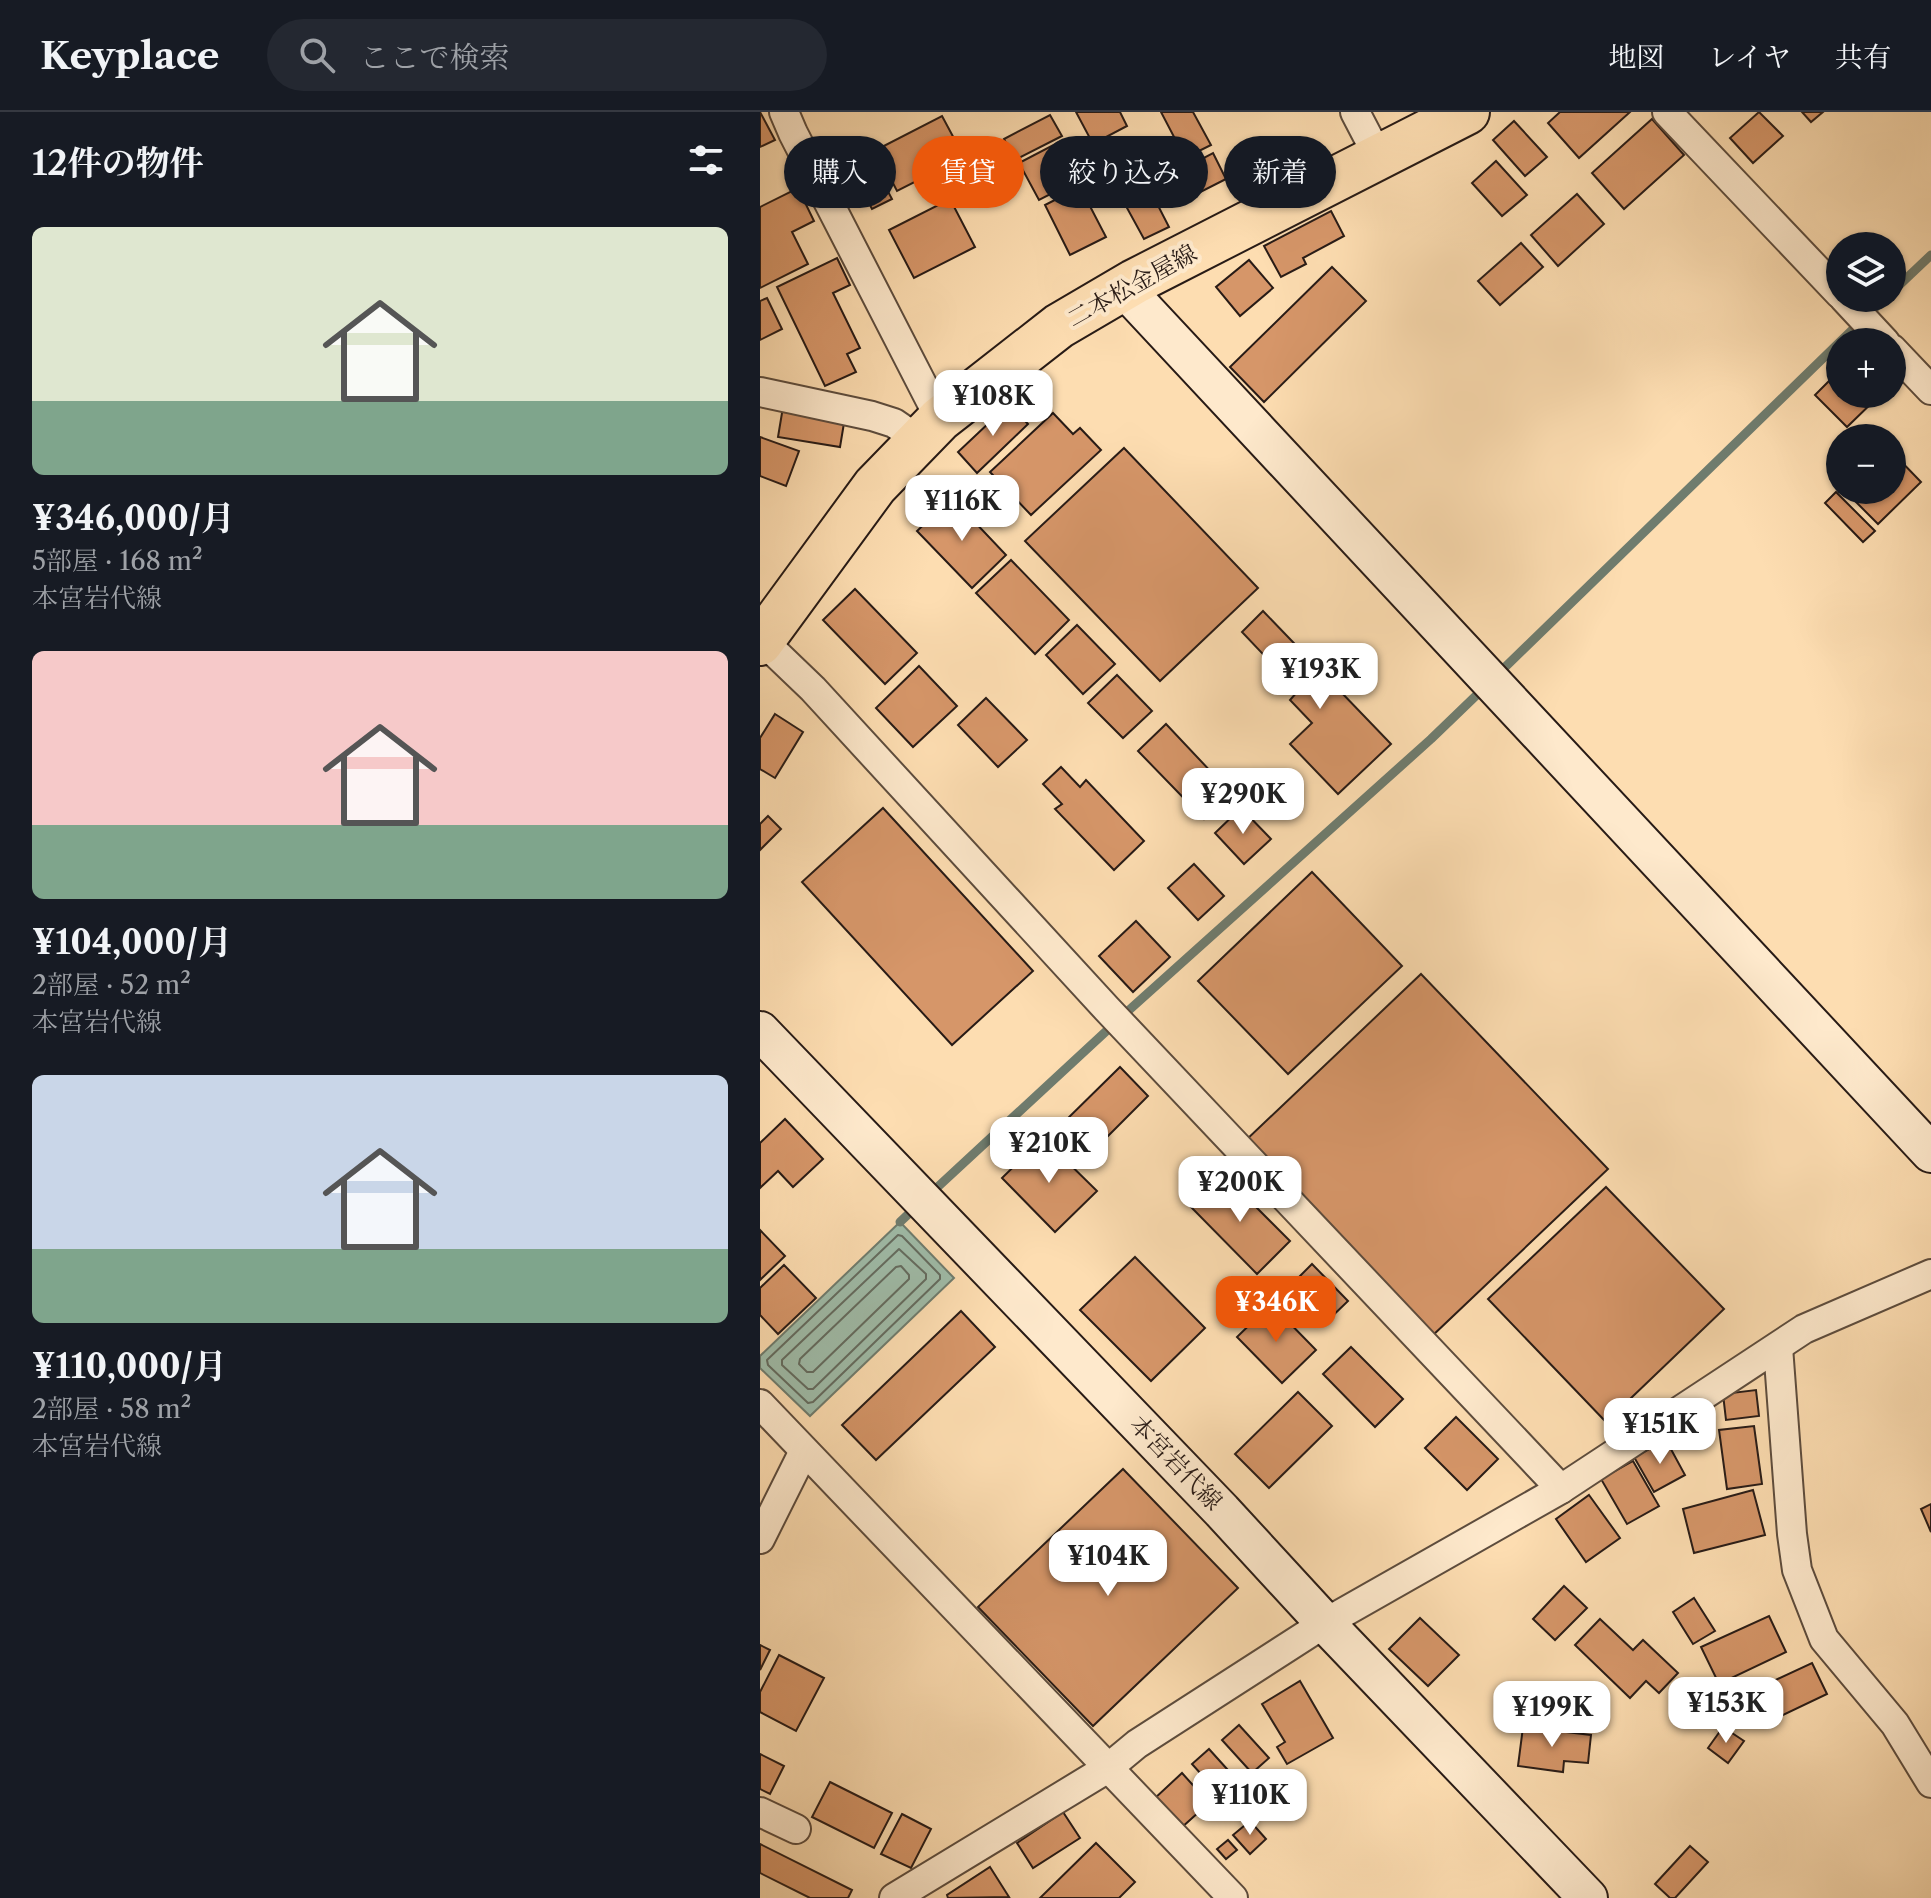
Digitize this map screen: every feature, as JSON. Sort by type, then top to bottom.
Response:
[{"type":"main road","name":"二本松金屋線","points":[[761,642],[875,486],[928,431],[1059,326],[1124,288],[1467,112]]},
{"type":"main road","points":[[1124,288],[1931,1153]]},
{"type":"main road","name":"本宮岩代線","points":[[760,1031],[1222,1511],[1588,1898]]},
{"type":"street","points":[[760,392],[872,416],[894,423],[910,434],[928,431],[784,112]]},
{"type":"street","points":[[1355,112],[1379,158]]},
{"type":"street","points":[[1667,112],[1859,315]]},
{"type":"street","points":[[1906,364],[1931,390]]},
{"type":"street","points":[[761,642],[813,689],[1107,1009],[1561,1489]]},
{"type":"street","points":[[894,1898],[1108,1768],[1137,1744],[1325,1623],[1561,1489],[1804,1329],[1931,1274]]},
{"type":"street","points":[[1778,1347],[1797,1570],[1824,1639],[1895,1724],[1931,1783]]},
{"type":"street","points":[[760,1404],[1233,1898]]},
{"type":"street","points":[[760,1539],[804,1451]]},
{"type":"street","points":[[760,1812],[796,1829]]},
{"type":"water","points":[[900,1222],[954,1278],[810,1416],[760,1368],[760,1356]]},
{"type":"building","points":[[760,112],[775,140],[760,147]]},
{"type":"building","points":[[1076,112],[1120,112],[1127,126],[1108,136],[1089,136]]},
{"type":"building","points":[[1161,112],[1193,112],[1206,136],[1174,136]]},
{"type":"building","points":[[1560,112],[1630,112],[1579,158],[1548,123]]},
{"type":"building","points":[[1759,112],[1783,136],[1753,163],[1730,138]]},
{"type":"building","points":[[1802,112],[1823,112],[1811,122]]},
{"type":"building","points":[[1050,115],[1062,136],[1040,136],[1040,147],[1024,155],[1024,136],[1010,136]]},
{"type":"building","points":[[942,116],[953,136],[912,136],[912,183],[897,191],[896,140]]},
{"type":"building","points":[[1652,119],[1684,155],[1624,209],[1592,173]]},
{"type":"building","points":[[1514,121],[1547,157],[1525,176],[1493,140]]},
{"type":"building","points":[[1040,152],[1039,200],[1024,172],[1024,160]]},
{"type":"building","points":[[1213,153],[1224,180],[1208,188],[1208,156]]},
{"type":"building","points":[[1496,161],[1527,195],[1502,216],[1472,183]]},
{"type":"building","points":[[1577,194],[1604,224],[1558,266],[1531,235]]},
{"type":"building","points":[[784,195],[784,208],[808,208],[814,221],[792,232],[808,264],[760,288],[760,207]]},
{"type":"building","points":[[932,208],[955,208],[975,247],[914,278],[889,230]]},
{"type":"building","points":[[1046,208],[1091,208],[1106,237],[1070,255]]},
{"type":"building","points":[[1127,208],[1159,208],[1169,227],[1144,239]]},
{"type":"building","points":[[1331,211],[1344,236],[1303,258],[1306,264],[1281,277],[1264,246]]},
{"type":"building","points":[[1521,243],[1543,267],[1500,305],[1478,281]]},
{"type":"building","points":[[837,258],[850,285],[833,293],[860,348],[847,354],[856,372],[825,386],[777,287]]},
{"type":"building","points":[[1249,260],[1273,288],[1240,316],[1216,287]]},
{"type":"building","points":[[1332,267],[1366,301],[1264,402],[1230,367]]},
{"type":"building","points":[[767,298],[782,329],[760,340],[760,301]]},
{"type":"building","points":[[1826,384],[1826,406],[1815,395]]},
{"type":"building","points":[[1009,404],[1028,424],[977,473],[958,452]]},
{"type":"building","points":[[783,407],[845,417],[840,447],[778,437]]},
{"type":"building","points":[[1828,408],[1867,408],[1850,424],[1844,424]]},
{"type":"building","points":[[1053,413],[1073,434],[1080,428],[1101,450],[1031,515],[990,472]]},
{"type":"building","points":[[760,437],[799,451],[786,486],[760,476]]},
{"type":"building","points":[[1124,448],[1258,588],[1160,681],[1025,541]]},
{"type":"building","points":[[1906,466],[1921,482],[1906,497]]},
{"type":"building","points":[[952,498],[1006,555],[972,588],[917,531]]},
{"type":"building","points":[[1825,503],[1848,504],[1875,531],[1863,542]]},
{"type":"building","points":[[1858,504],[1898,504],[1878,524]]},
{"type":"building","points":[[1011,560],[1069,620],[1035,654],[976,593]]},
{"type":"building","points":[[855,589],[917,653],[885,684],[823,620]]},
{"type":"building","points":[[1263,611],[1391,744],[1338,794],[1290,744],[1312,723],[1290,700],[1298,691],[1242,632]]},
{"type":"building","points":[[1077,625],[1115,664],[1083,694],[1046,655]]},
{"type":"building","points":[[919,666],[957,706],[913,747],[876,708]]},
{"type":"building","points":[[1117,675],[1152,711],[1123,738],[1088,703]]},
{"type":"building","points":[[986,698],[1027,740],[998,767],[958,725]]},
{"type":"building","points":[[775,714],[803,732],[775,778],[760,769],[760,738]]},
{"type":"building","points":[[1166,724],[1231,793],[1204,819],[1138,751]]},
{"type":"building","points":[[1061,767],[1080,787],[1086,780],[1144,841],[1114,870],[1055,809],[1062,804],[1043,784]]},
{"type":"building","points":[[883,808],[1033,971],[952,1045],[802,882]]},
{"type":"building","points":[[1241,808],[1271,839],[1244,864],[1215,833]]},
{"type":"building","points":[[768,816],[781,829],[760,850],[760,824]]},
{"type":"building","points":[[1194,864],[1224,896],[1198,920],[1168,888]]},
{"type":"building","points":[[1312,872],[1402,966],[1288,1074],[1198,981]]},
{"type":"building","points":[[1136,921],[1170,957],[1133,992],[1099,956]]},
{"type":"building","points":[[1421,974],[1608,1169],[1431,1337],[1244,1142]]},
{"type":"building","points":[[1120,1067],[1148,1096],[1090,1154],[1061,1125]]},
{"type":"building","points":[[785,1119],[823,1159],[793,1187],[778,1171],[760,1188],[760,1143]]},
{"type":"building","points":[[1043,1138],[1097,1191],[1055,1232],[1002,1178]]},
{"type":"building","points":[[1223,1174],[1290,1241],[1257,1274],[1190,1206]]},
{"type":"building","points":[[1606,1187],[1724,1309],[1606,1422],[1488,1299]]},
{"type":"building","points":[[760,1230],[785,1256],[760,1280]]},
{"type":"building","points":[[1135,1257],[1205,1328],[1151,1381],[1080,1310]]},
{"type":"building","points":[[1312,1264],[1348,1301],[1323,1325],[1288,1288]]},
{"type":"building","points":[[784,1265],[816,1298],[778,1334],[760,1315],[760,1288]]},
{"type":"building","points":[[1271,1304],[1316,1350],[1282,1383],[1237,1337]]},
{"type":"building","points":[[961,1311],[995,1347],[876,1460],[842,1425]]},
{"type":"building","points":[[1351,1347],[1403,1399],[1375,1427],[1323,1374]]},
{"type":"building","points":[[1756,1390],[1759,1416],[1726,1420],[1723,1394]]},
{"type":"building","points":[[1298,1392],[1332,1426],[1269,1488],[1235,1454]]},
{"type":"building","points":[[1456,1417],[1498,1459],[1467,1490],[1425,1448]]},
{"type":"building","points":[[1754,1426],[1762,1484],[1727,1489],[1719,1430]]},
{"type":"building","points":[[1666,1440],[1685,1475],[1654,1492],[1634,1457]]},
{"type":"building","points":[[1633,1461],[1659,1506],[1627,1524],[1601,1479]]},
{"type":"building","points":[[1123,1469],[1238,1588],[1093,1726],[978,1607]]},
{"type":"building","points":[[1753,1490],[1765,1535],[1694,1553],[1683,1509]]},
{"type":"building","points":[[1589,1495],[1620,1538],[1586,1562],[1556,1519]]},
{"type":"building","points":[[1931,1504],[1931,1532],[1921,1509]]},
{"type":"building","points":[[1564,1586],[1587,1608],[1555,1640],[1533,1619]]},
{"type":"building","points":[[1694,1598],[1715,1631],[1693,1644],[1673,1612]]},
{"type":"building","points":[[1769,1616],[1786,1652],[1719,1684],[1701,1647]]},
{"type":"building","points":[[1420,1618],[1459,1655],[1428,1686],[1389,1649]]},
{"type":"building","points":[[1600,1619],[1633,1650],[1643,1640],[1678,1673],[1659,1693],[1646,1681],[1630,1698],[1575,1645]]},
{"type":"building","points":[[760,1645],[770,1650],[760,1670]]},
{"type":"building","points":[[779,1655],[824,1678],[796,1731],[760,1712],[760,1692]]},
{"type":"building","points":[[1812,1663],[1827,1694],[1781,1716],[1765,1685]]},
{"type":"building","points":[[1300,1681],[1333,1738],[1287,1764],[1277,1747],[1285,1742],[1262,1704]]},
{"type":"building","points":[[1239,1725],[1269,1758],[1252,1773],[1222,1740]]},
{"type":"building","points":[[1523,1727],[1591,1735],[1588,1763],[1564,1761],[1563,1772],[1518,1766]]},
{"type":"building","points":[[1723,1727],[1744,1741],[1728,1763],[1708,1748]]},
{"type":"building","points":[[1209,1749],[1236,1779],[1219,1794],[1192,1764]]},
{"type":"building","points":[[760,1754],[784,1766],[770,1794],[760,1789]]},
{"type":"building","points":[[1182,1773],[1209,1803],[1181,1828],[1154,1799]]},
{"type":"building","points":[[830,1782],[892,1813],[874,1848],[812,1817]]},
{"type":"building","points":[[1063,1812],[1080,1838],[1033,1868],[1017,1843]]},
{"type":"building","points":[[902,1814],[931,1829],[911,1868],[881,1854]]},
{"type":"building","points":[[1250,1821],[1266,1839],[1250,1854],[1233,1835]]},
{"type":"building","points":[[1228,1840],[1237,1850],[1226,1859],[1217,1849]]},
{"type":"building","points":[[1096,1843],[1135,1882],[1119,1898],[1040,1898]]},
{"type":"building","points":[[760,1844],[852,1890],[848,1898],[810,1898],[760,1873]]},
{"type":"building","points":[[1690,1846],[1708,1862],[1675,1898],[1670,1898],[1655,1884]]},
{"type":"building","points":[[990,1867],[1009,1897],[948,1898],[947,1895]]},
{"type":"waterway","points":[[1906,279],[1931,255]]},
{"type":"waterway","points":[[1498,674],[1871,312]]},
{"type":"waterway","points":[[929,1195],[1485,687]]},
{"type":"waterway","points":[[900,1222],[918,1205]]}]
